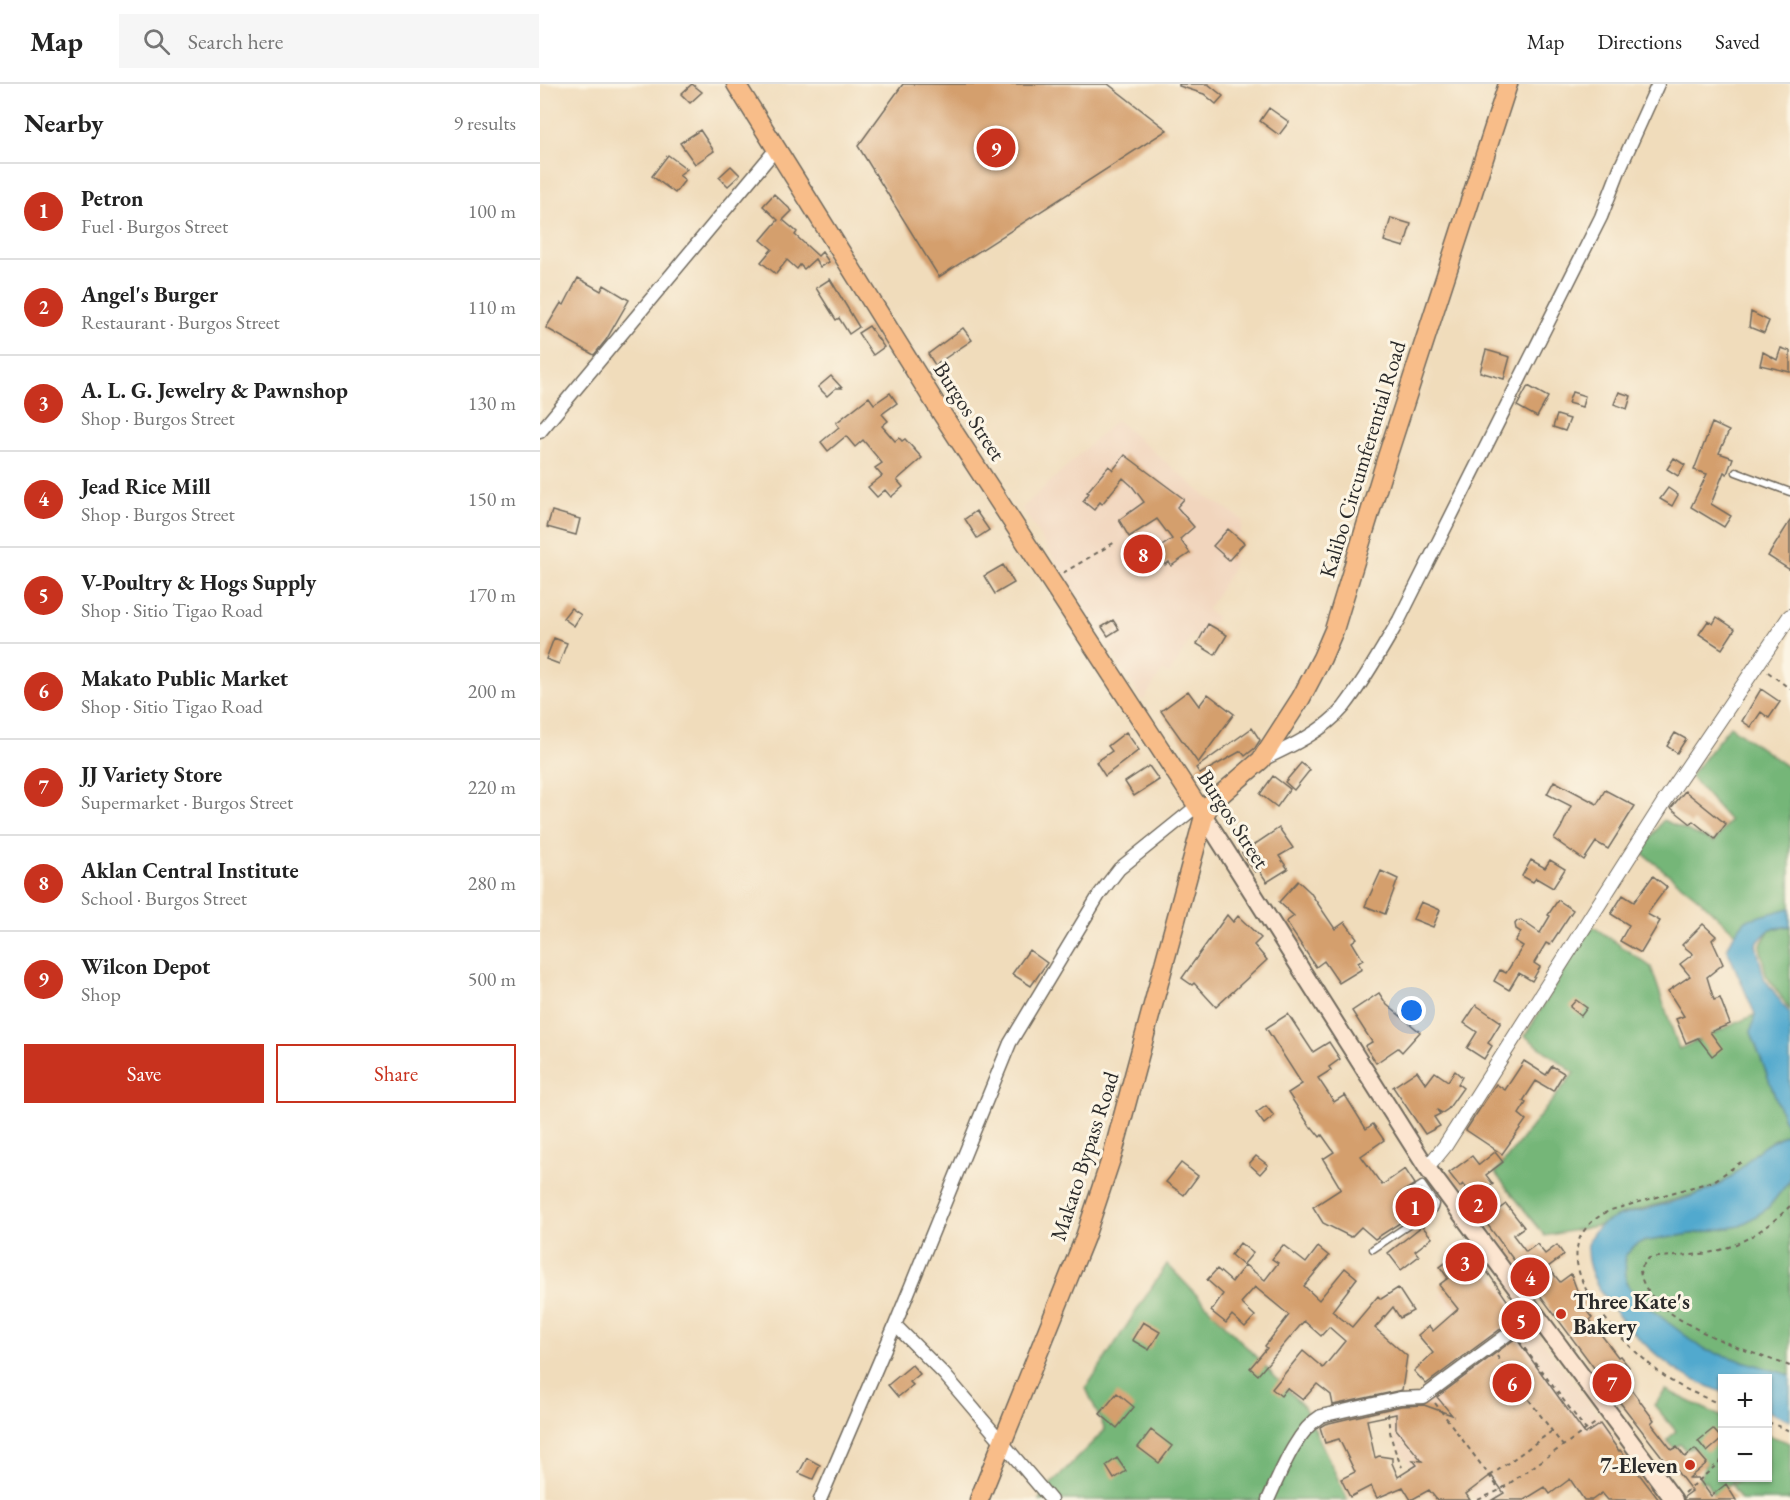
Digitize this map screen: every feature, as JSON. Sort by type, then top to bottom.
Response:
[{"type":"main road","name":"Burgos Street","points":[[736,84],[942,414],[1200,811],[1427,1168],[1433,1188],[1679,1497]]},
{"type":"main road","name":"Kalibo Circumferential Road","points":[[1200,811],[1261,760],[1312,678],[1334,630],[1508,84]]},
{"type":"main road","name":"Makato Bypass Road","points":[[979,1500],[1085,1237],[1113,1153],[1200,811]]},
{"type":"street","points":[[1261,760],[1293,746],[1343,708],[1378,656],[1399,620],[1600,217],[1658,84]]},
{"type":"street","points":[[540,432],[776,149]]},
{"type":"street","points":[[1427,1168],[1457,1127],[1664,802],[1790,616]]},
{"type":"street","points":[[820,1500],[895,1325],[1010,1043],[1099,895],[1119,869],[1200,811]]},
{"type":"street","points":[[1268,1500],[1296,1444],[1315,1419],[1400,1398],[1416,1399],[1428,1394],[1535,1314]]},
{"type":"street","points":[[895,1325],[944,1374],[1051,1500]]},
{"type":"lane","points":[[1736,472],[1790,492]]},
{"type":"lane","points":[[1373,1249],[1434,1208],[1433,1188],[1421,1185],[1402,1198]]},
{"type":"path","points":[[1050,580],[1117,541]]},
{"type":"path","points":[[1766,670],[1790,689]]},
{"type":"path","points":[[1718,1403],[1671,1380],[1644,1360],[1619,1336],[1602,1316],[1587,1291],[1578,1269],[1577,1256],[1579,1241],[1583,1233],[1599,1215],[1714,1181],[1744,1160]]},
{"type":"path","points":[[1790,1206],[1743,1241],[1722,1250],[1649,1258],[1640,1269],[1643,1284],[1668,1312],[1724,1342],[1790,1366]]},
{"type":"path","points":[[1512,1331],[1586,1430]]},
{"type":"path","points":[[1491,1347],[1563,1446]]},
{"type":"path","points":[[1428,1394],[1500,1490]]},
{"type":"path","points":[[1388,1401],[1389,1432],[1393,1449],[1402,1467]]},
{"type":"path","points":[[1478,1500],[1500,1490],[1602,1419]]},
{"type":"path","points":[[1772,1424],[1790,1431]]},
{"type":"path","points":[[1490,1476],[1552,1431]]},
{"type":"path","points":[[1679,1497],[1718,1463]]},
{"type":"shaded area","points":[[1116,420],[1207,497],[1243,521],[1231,572],[1207,610],[1217,617],[1202,642],[1192,636],[1170,674],[1162,671],[1143,701],[1022,508]]},
{"type":"shaded area","points":[[1483,1262],[1617,1440],[1561,1477],[1549,1461],[1490,1500],[1475,1500],[1468,1487],[1450,1500],[1434,1500],[1395,1443],[1390,1411],[1391,1401],[1424,1400],[1487,1357],[1440,1294]]},
{"type":"green space","points":[[1730,726],[1790,769],[1790,911],[1735,933],[1698,898],[1641,852],[1663,820],[1714,842],[1730,821],[1690,776]]},
{"type":"green space","points":[[1591,925],[1651,967],[1679,1049],[1756,1014],[1751,1032],[1789,1133],[1775,1139],[1758,1151],[1740,1170],[1724,1182],[1702,1192],[1620,1215],[1601,1225],[1545,1236],[1495,1173],[1574,1073],[1525,1036]]},
{"type":"green space","points":[[1790,926],[1790,1010],[1766,975],[1760,946],[1770,929]]},
{"type":"green space","points":[[1790,1180],[1790,1375],[1705,1350],[1640,1301],[1626,1283],[1625,1256],[1641,1242],[1740,1226],[1768,1208]]},
{"type":"green space","points":[[1167,1264],[1304,1407],[1348,1500],[1039,1500],[1044,1491],[1105,1430],[1086,1388]]},
{"type":"green space","points":[[1666,1390],[1718,1415],[1718,1482],[1732,1482],[1715,1496],[1705,1481],[1697,1485],[1706,1463],[1693,1447],[1685,1450],[1680,1444],[1674,1448],[1667,1440],[1676,1431],[1654,1405]]},
{"type":"green space","points":[[1772,1436],[1790,1443],[1790,1500],[1741,1500],[1732,1485],[1736,1482],[1772,1482]]},
{"type":"water","points":[[1790,908],[1790,926],[1770,929],[1756,944],[1764,978],[1790,1014],[1790,1180],[1767,1209],[1740,1226],[1641,1242],[1635,1245],[1625,1256],[1626,1283],[1640,1301],[1705,1350],[1790,1375],[1790,1421],[1772,1413],[1772,1374],[1718,1374],[1718,1390],[1681,1373],[1666,1363],[1629,1328],[1611,1306],[1597,1284],[1588,1262],[1589,1242],[1600,1226],[1606,1222],[1716,1187],[1734,1175],[1761,1148],[1789,1133],[1751,1032],[1755,1014],[1727,949],[1735,933],[1746,920]]},
{"type":"building","points":[[692,84],[702,92],[690,103],[681,94]]},
{"type":"building","points":[[903,84],[1108,84],[1167,130],[939,277],[858,146]]},
{"type":"building","points":[[1179,84],[1208,84],[1223,96],[1216,104],[1204,94],[1179,86]]},
{"type":"building","points":[[1269,108],[1289,122],[1279,135],[1260,121]]},
{"type":"building","points":[[700,130],[714,151],[695,164],[680,143]]},
{"type":"building","points":[[668,155],[687,169],[679,175],[685,180],[675,193],[652,176]]},
{"type":"building","points":[[731,166],[740,175],[728,186],[719,177]]},
{"type":"building","points":[[774,194],[792,211],[783,220],[797,232],[795,235],[818,256],[822,252],[829,262],[820,267],[815,259],[804,269],[800,265],[797,269],[787,260],[776,274],[761,262],[772,249],[761,240],[778,220],[763,206]]},
{"type":"building","points":[[1391,218],[1411,224],[1404,247],[1384,241]]},
{"type":"building","points":[[578,278],[601,291],[604,285],[629,300],[606,340],[594,355],[546,328],[561,303],[564,305]]},
{"type":"building","points":[[830,279],[859,327],[849,334],[839,318],[836,320],[816,288]]},
{"type":"building","points":[[1751,312],[1769,321],[1764,333],[1749,327]]},
{"type":"building","points":[[869,326],[884,347],[873,355],[858,333]]},
{"type":"building","points":[[963,328],[972,340],[935,365],[928,354]]},
{"type":"building","points":[[1781,348],[1790,351],[1790,372],[1760,365],[1763,352],[1777,360]]},
{"type":"building","points":[[1486,350],[1510,357],[1504,379],[1480,372]]},
{"type":"building","points":[[831,376],[842,388],[836,388],[827,396],[818,387]]},
{"type":"building","points":[[1528,386],[1548,397],[1537,417],[1517,406]]},
{"type":"building","points":[[1572,392],[1585,396],[1582,407],[1568,403]]},
{"type":"building","points":[[1619,392],[1631,396],[1627,409],[1614,404]]},
{"type":"building","points":[[890,393],[897,403],[882,414],[888,421],[882,426],[895,441],[899,438],[902,441],[905,439],[922,458],[897,480],[903,487],[891,497],[885,490],[877,497],[868,487],[882,476],[875,468],[882,463],[863,440],[855,447],[846,436],[828,451],[821,442],[839,427],[836,423],[869,397],[874,404]]},
{"type":"building","points":[[1557,415],[1570,419],[1565,431],[1553,427]]},
{"type":"building","points":[[1712,423],[1729,431],[1719,453],[1733,458],[1727,474],[1724,472],[1711,504],[1731,516],[1724,527],[1691,507],[1707,474],[1694,470]]},
{"type":"building","points":[[1125,455],[1184,499],[1177,507],[1194,527],[1180,539],[1190,553],[1171,566],[1169,562],[1165,565],[1157,553],[1161,550],[1159,548],[1172,539],[1157,519],[1129,537],[1119,520],[1144,502],[1123,478],[1102,504],[1100,502],[1094,510],[1083,501],[1089,493],[1087,492],[1109,466],[1113,470]]},
{"type":"building","points":[[1674,458],[1685,465],[1678,476],[1667,469]]},
{"type":"building","points":[[1668,488],[1678,495],[1672,506],[1660,499]]},
{"type":"building","points":[[552,511],[580,519],[576,535],[547,527]]},
{"type":"building","points":[[976,511],[989,530],[977,538],[965,519]]},
{"type":"building","points":[[1790,521],[1790,570],[1768,556]]},
{"type":"building","points":[[1228,529],[1244,543],[1229,560],[1213,546]]},
{"type":"building","points":[[1003,565],[1014,583],[995,594],[984,576]]},
{"type":"building","points":[[571,608],[581,615],[574,626],[563,618]]},
{"type":"building","points":[[1717,617],[1735,629],[1722,649],[1699,634],[1708,621],[1713,624]]},
{"type":"building","points":[[1113,620],[1119,629],[1108,636],[1102,627]]},
{"type":"building","points":[[1208,624],[1227,635],[1215,655],[1197,644]]},
{"type":"building","points":[[554,638],[567,643],[559,664],[546,659]]},
{"type":"building","points":[[1761,689],[1780,702],[1769,718],[1761,712],[1751,727],[1742,721]]},
{"type":"building","points":[[1188,691],[1199,706],[1208,694],[1234,714],[1198,763],[1161,711]]},
{"type":"building","points":[[1252,728],[1260,740],[1255,748],[1245,756],[1241,751],[1200,774],[1196,768]]},
{"type":"building","points":[[1126,732],[1139,750],[1105,776],[1096,762],[1112,751],[1108,746]]},
{"type":"building","points":[[1675,733],[1686,739],[1677,753],[1667,746]]},
{"type":"building","points":[[1301,763],[1310,770],[1294,790],[1285,782]]},
{"type":"building","points":[[1149,766],[1159,780],[1134,796],[1125,782]]},
{"type":"building","points":[[1273,776],[1290,789],[1277,807],[1260,794]]},
{"type":"building","points":[[1554,781],[1597,804],[1605,790],[1635,806],[1608,849],[1596,842],[1584,860],[1554,839],[1571,806],[1547,794]]},
{"type":"building","points":[[1685,791],[1726,824],[1715,839],[1693,821],[1691,824],[1671,808]]},
{"type":"building","points":[[1279,828],[1293,848],[1279,856],[1288,869],[1267,882],[1259,870],[1255,872],[1242,853]]},
{"type":"building","points":[[1531,860],[1545,868],[1550,860],[1565,869],[1553,888],[1536,878],[1533,882],[1522,876]]},
{"type":"building","points":[[1381,871],[1398,879],[1385,914],[1365,906]]},
{"type":"building","points":[[1653,876],[1667,887],[1647,914],[1660,921],[1641,953],[1620,941],[1629,925],[1611,914],[1623,895],[1634,902]]},
{"type":"building","points":[[1298,881],[1310,892],[1335,929],[1345,922],[1357,938],[1352,942],[1363,960],[1358,963],[1362,969],[1339,983],[1324,961],[1316,967],[1286,922],[1294,916],[1279,902]]},
{"type":"building","points":[[1558,900],[1573,910],[1550,945],[1546,943],[1534,963],[1540,967],[1532,981],[1519,973],[1509,990],[1494,981],[1500,970],[1506,973],[1523,946],[1515,941],[1521,932],[1516,929],[1517,921],[1521,920],[1540,933]]},
{"type":"building","points":[[1421,902],[1440,910],[1433,927],[1413,919]]},
{"type":"building","points":[[1227,915],[1233,922],[1238,916],[1261,938],[1254,945],[1267,960],[1216,1007],[1194,983],[1192,985],[1182,978]]},
{"type":"building","points":[[1703,924],[1716,936],[1712,940],[1723,964],[1707,977],[1714,1000],[1720,998],[1730,1024],[1710,1032],[1722,1048],[1712,1056],[1698,1038],[1686,1043],[1676,1019],[1684,1016],[1668,991],[1690,976],[1680,964],[1693,954],[1682,945]]},
{"type":"building","points":[[1029,950],[1047,963],[1031,986],[1012,974]]},
{"type":"building","points":[[1379,993],[1387,1005],[1420,1032],[1402,1052],[1398,1048],[1376,1063],[1365,1046],[1372,1042],[1352,1011]]},
{"type":"building","points":[[1576,1000],[1587,1008],[1581,1016],[1570,1007]]},
{"type":"building","points":[[1476,1005],[1501,1022],[1488,1043],[1492,1046],[1484,1059],[1467,1048],[1477,1032],[1464,1023]]},
{"type":"building","points":[[1288,1014],[1313,1052],[1329,1042],[1340,1059],[1329,1067],[1331,1070],[1318,1078],[1334,1102],[1345,1095],[1366,1129],[1373,1124],[1384,1140],[1361,1156],[1382,1185],[1405,1169],[1415,1184],[1399,1194],[1398,1201],[1404,1203],[1421,1192],[1429,1204],[1375,1239],[1361,1227],[1351,1237],[1323,1223],[1313,1207],[1341,1189],[1323,1159],[1334,1152],[1322,1135],[1320,1137],[1311,1128],[1288,1093],[1302,1084],[1266,1028]]},
{"type":"building","points":[[1524,1061],[1546,1075],[1552,1066],[1564,1073],[1553,1091],[1536,1081],[1523,1101],[1526,1103],[1519,1114],[1526,1120],[1502,1154],[1466,1130],[1496,1084],[1505,1090]]},
{"type":"building","points":[[1417,1071],[1426,1084],[1435,1072],[1448,1081],[1455,1071],[1462,1077],[1458,1084],[1463,1088],[1448,1109],[1442,1113],[1437,1110],[1440,1114],[1434,1117],[1440,1126],[1425,1134],[1393,1087]]},
{"type":"building","points":[[1266,1106],[1274,1116],[1264,1124],[1256,1113]]},
{"type":"building","points":[[1495,1152],[1503,1162],[1486,1175],[1493,1184],[1474,1198],[1463,1184],[1460,1187],[1449,1173],[1472,1156],[1479,1165]]},
{"type":"building","points":[[1256,1156],[1268,1165],[1260,1174],[1249,1164]]},
{"type":"building","points":[[1181,1163],[1198,1176],[1184,1195],[1166,1182]]},
{"type":"building","points":[[1506,1204],[1524,1227],[1513,1235],[1526,1252],[1537,1244],[1545,1254],[1557,1245],[1564,1255],[1548,1267],[1560,1282],[1571,1274],[1578,1293],[1586,1303],[1583,1306],[1592,1318],[1590,1320],[1618,1357],[1620,1356],[1629,1367],[1625,1370],[1629,1376],[1624,1380],[1654,1420],[1651,1423],[1672,1450],[1677,1447],[1685,1457],[1695,1449],[1707,1463],[1689,1478],[1698,1478],[1711,1496],[1726,1484],[1736,1500],[1684,1500],[1684,1497],[1692,1491],[1672,1465],[1670,1467],[1615,1396],[1484,1220]]},
{"type":"building","points":[[1422,1226],[1432,1238],[1415,1251],[1419,1256],[1401,1270],[1388,1253]]},
{"type":"building","points":[[1240,1243],[1253,1253],[1243,1265],[1231,1255]]},
{"type":"building","points":[[1283,1245],[1306,1263],[1318,1247],[1329,1256],[1304,1286],[1319,1300],[1345,1268],[1357,1278],[1332,1311],[1352,1327],[1378,1296],[1381,1299],[1398,1288],[1413,1311],[1400,1318],[1393,1307],[1375,1328],[1407,1356],[1402,1390],[1333,1405],[1331,1395],[1317,1384],[1303,1400],[1287,1388],[1281,1396],[1272,1389],[1303,1351],[1323,1368],[1345,1341],[1329,1327],[1321,1336],[1304,1321],[1258,1375],[1250,1368],[1267,1348],[1265,1346],[1289,1315],[1255,1287],[1241,1303],[1255,1316],[1245,1327],[1232,1315],[1226,1323],[1211,1311],[1223,1294],[1207,1280],[1217,1269],[1232,1282],[1245,1265],[1265,1280],[1278,1263],[1272,1259]]},
{"type":"building","points":[[1464,1249],[1478,1267],[1482,1264],[1518,1316],[1426,1384],[1414,1371],[1433,1353],[1418,1335],[1429,1326],[1433,1331],[1458,1309],[1439,1285],[1448,1278],[1440,1267]]},
{"type":"building","points":[[1143,1322],[1160,1332],[1149,1350],[1132,1340]]},
{"type":"building","points":[[1516,1338],[1585,1434],[1600,1424],[1659,1500],[1608,1500],[1602,1493],[1592,1500],[1584,1500],[1570,1479],[1550,1494],[1545,1487],[1524,1500],[1492,1500],[1504,1493],[1491,1475],[1466,1494],[1470,1500],[1437,1500],[1429,1490],[1411,1500],[1403,1487],[1377,1498],[1371,1486],[1350,1497],[1341,1479],[1355,1472],[1339,1439],[1325,1443],[1320,1427],[1401,1406],[1424,1405],[1452,1415],[1437,1397]],"holes":[[[1396,1414],[1396,1429],[1422,1461],[1413,1460],[1417,1465],[1398,1477],[1392,1458],[1379,1456],[1375,1458],[1367,1420]]]},
{"type":"building","points":[[912,1365],[920,1374],[910,1382],[913,1385],[898,1397],[888,1385]]},
{"type":"building","points":[[1117,1393],[1134,1407],[1117,1428],[1100,1414]]},
{"type":"building","points":[[1713,1429],[1718,1435],[1718,1442],[1707,1452],[1698,1441]]},
{"type":"building","points":[[1151,1430],[1172,1446],[1159,1463],[1138,1447]]},
{"type":"building","points":[[807,1458],[820,1465],[813,1479],[799,1473]]},
{"type":"building","points":[[1117,1458],[1126,1471],[1114,1479],[1106,1466]]},
{"type":"place","name":"Wilcon Depot","points":[[996,148]]},
{"type":"place","name":"Aklan Central Institute","points":[[1143,554]]},
{"type":"place","name":"Angel's Burger","points":[[1478,1204]]},
{"type":"place","name":"Petron","points":[[1415,1207]]},
{"type":"place","name":"A. L. G. Jewelry & Pawnshop","points":[[1465,1262]]},
{"type":"place","name":"Jead Rice Mill","points":[[1530,1277]]},
{"type":"place","name":"Three Kate's Bakery","points":[[1561,1314]]},
{"type":"place","name":"V-Poultry & Hogs Supply","points":[[1521,1320]]},
{"type":"place","name":"Makato Public Market","points":[[1512,1383]]},
{"type":"place","name":"JJ Variety Store","points":[[1612,1383]]},
{"type":"place","name":"7-Eleven","points":[[1690,1465]]}]
